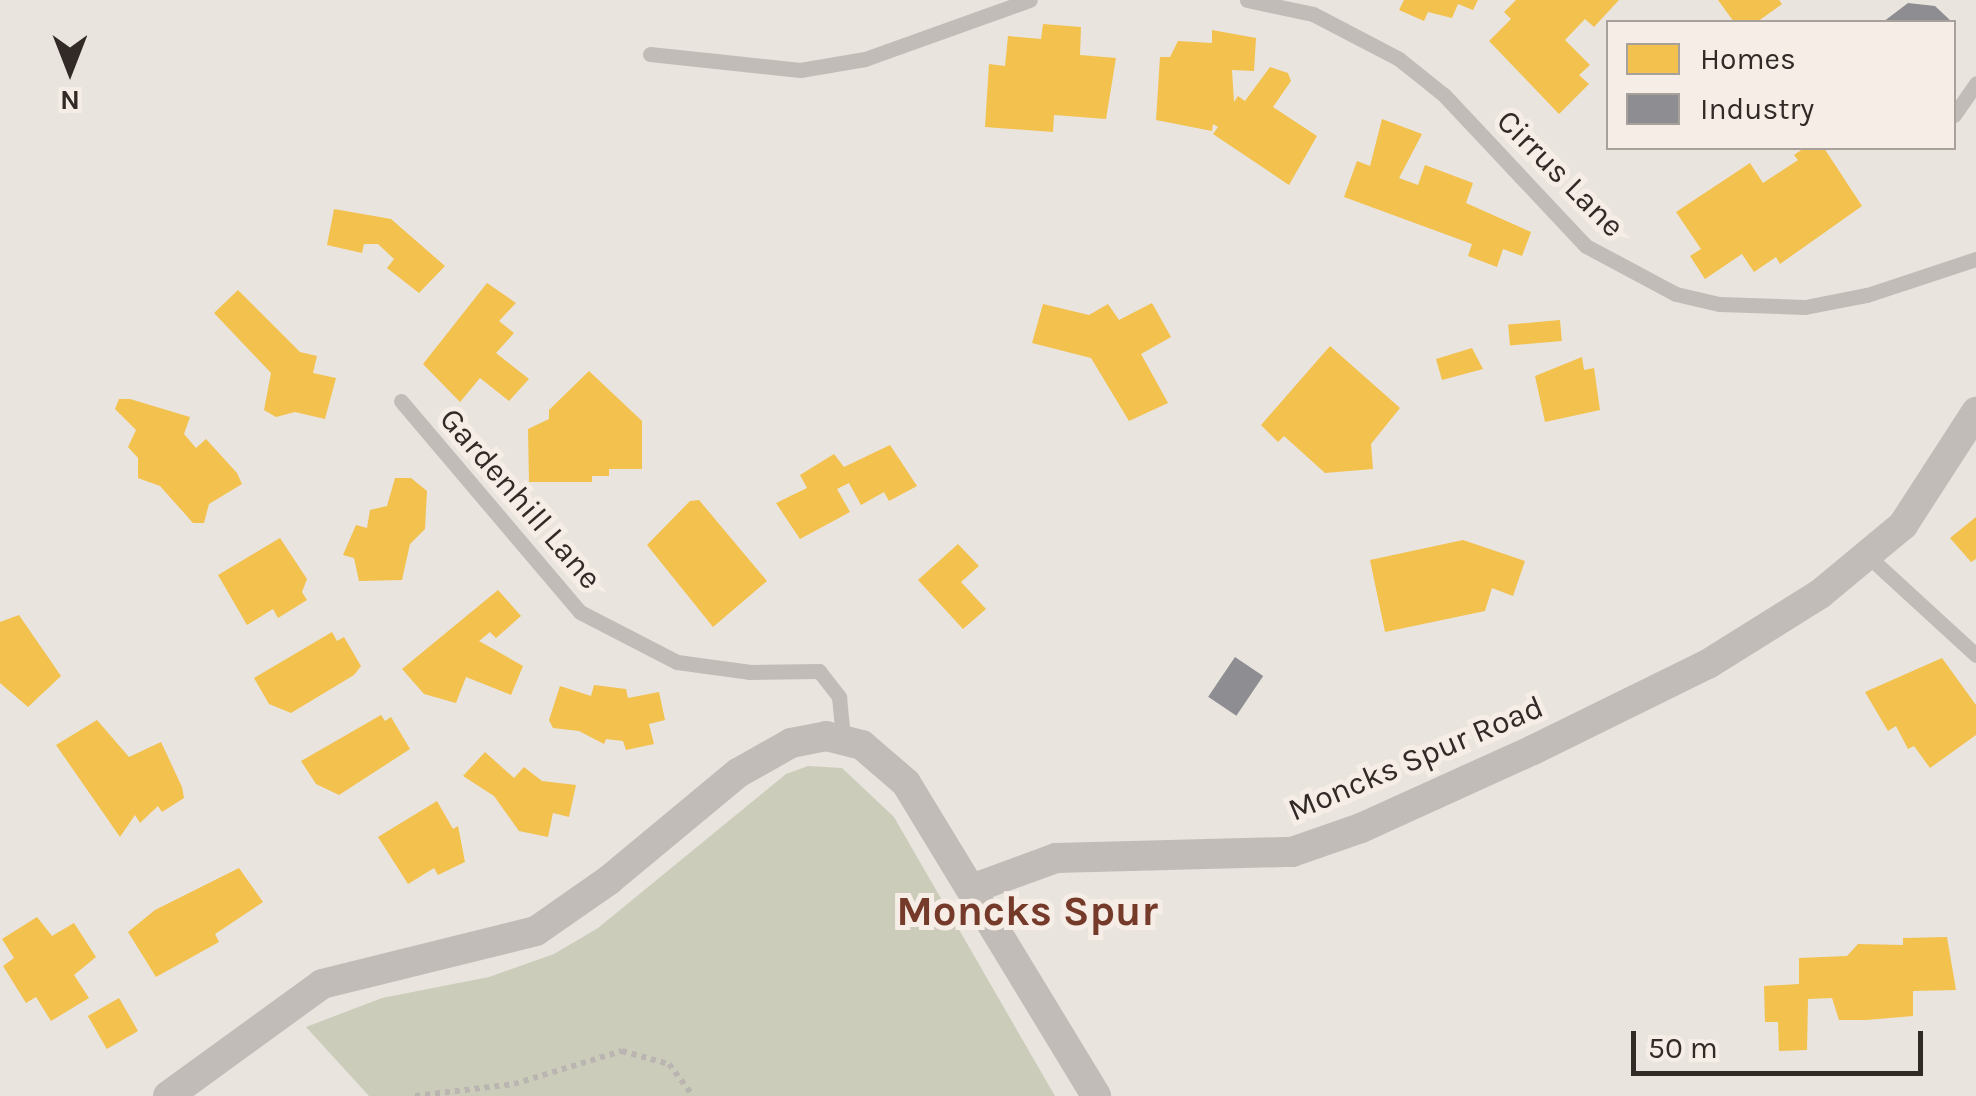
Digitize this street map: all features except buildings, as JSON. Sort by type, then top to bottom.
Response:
[{"type":"street","name":"Moncks Spur Road","points":[[974,888],[1056,858],[1248,857],[1327,842],[1708,664],[1869,557],[1929,493],[1976,412]]},
{"type":"street","points":[[168,1096],[322,984],[536,931],[765,756],[810,737],[843,738],[880,757],[906,783],[974,888],[1096,1096]]},
{"type":"lane","points":[[650,54],[800,70],[865,59],[1030,0]]},
{"type":"lane","name":"Cirrus Lane","points":[[1247,0],[1313,14],[1399,59],[1444,96],[1586,246],[1628,274],[1676,294],[1719,304],[1805,307],[1867,295],[1976,259]]},
{"type":"lane","points":[[1956,112],[1976,83]]},
{"type":"lane","name":"Gardenhill Lane","points":[[400,401],[580,612],[677,662],[750,672],[819,671],[839,697],[843,738]]},
{"type":"lane","points":[[1869,557],[1976,654]]},
{"type":"path","points":[[415,1096],[514,1084],[622,1052],[669,1064],[693,1096]]},
{"type":"green space","points":[[808,766],[842,768],[894,817],[1055,1096],[369,1096],[306,1027],[382,998],[489,977],[554,954],[598,928],[786,774]]},
{"type":"district","name":"Moncks Spur","points":[[1027,911]]}]
